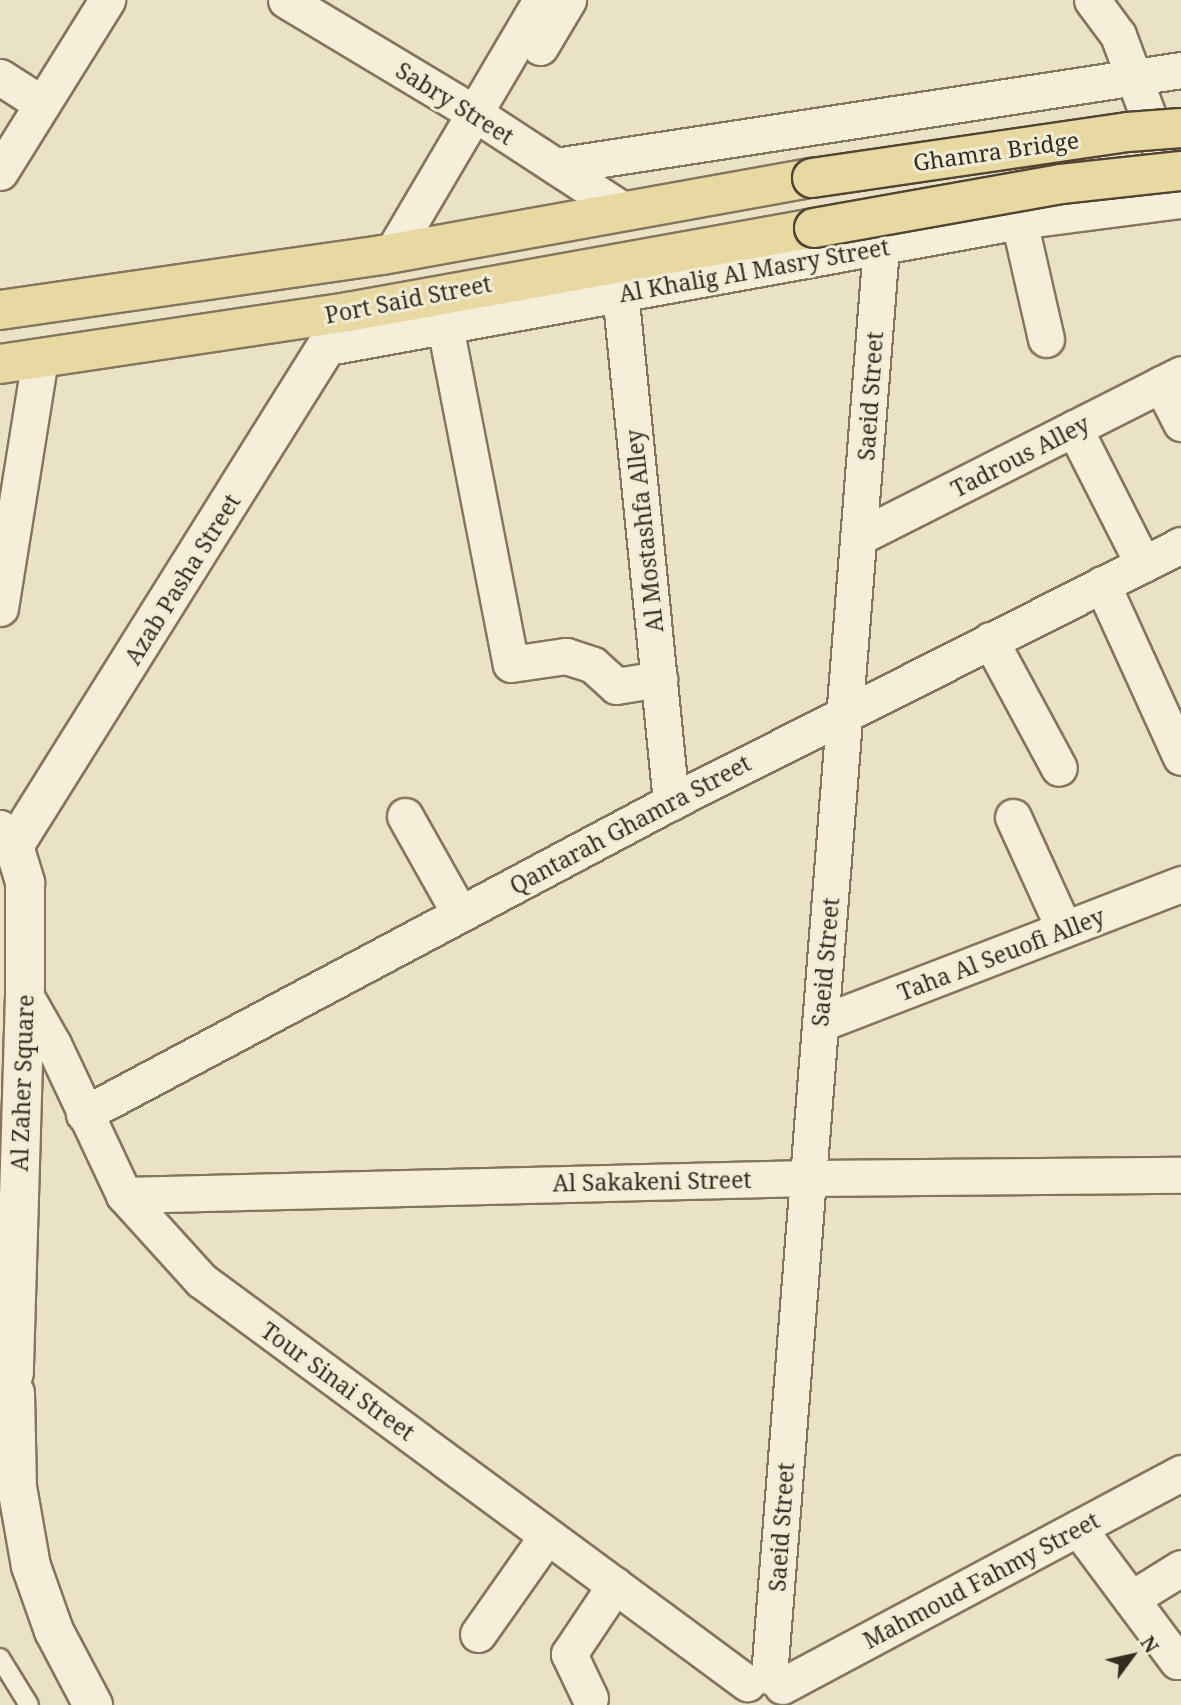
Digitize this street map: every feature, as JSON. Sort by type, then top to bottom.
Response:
[{"type":"main road","name":"Ghamra Bridge","points":[[812,177],[1128,132],[1181,128]]},
{"type":"main road","name":"Port Said Street","points":[[0,310],[393,253],[621,209],[812,177]]},
{"type":"main road","name":"Ghamra Bridge","points":[[814,228],[1060,184],[1181,193]]},
{"type":"main road","name":"Port Said Street","points":[[0,364],[348,312],[619,278],[814,228]]},
{"type":"main road","name":"Azab Pasha Street","points":[[7,838],[328,347],[348,312]]},
{"type":"main road","name":"Al Zaher Square","points":[[0,1424],[14,1372],[25,995],[25,883],[7,838]]},
{"type":"main road","points":[[14,1372],[17,1487],[31,1566],[54,1631],[93,1705]]},
{"type":"street","points":[[0,172],[107,0]]},
{"type":"street","name":"Sabry Street","points":[[286,0],[483,119],[621,209]]},
{"type":"street","points":[[483,119],[541,0]]},
{"type":"street","points":[[393,253],[483,119],[568,0]]},
{"type":"street","points":[[1096,2],[1118,35],[1181,193]]},
{"type":"street","points":[[556,166],[1134,74],[1181,70]]},
{"type":"street","points":[[0,77],[42,104]]},
{"type":"street","name":"Al Khalig Al Masry Street","points":[[328,347],[444,326],[619,278],[881,248],[1181,193]]},
{"type":"street","points":[[1020,221],[1046,339]]},
{"type":"street","name":"Saeid Street","points":[[764,1697],[821,1023],[881,248]]},
{"type":"street","name":"Al Mostashfa Alley","points":[[619,278],[671,802]]},
{"type":"street","points":[[444,326],[511,664],[566,656],[593,664],[616,686],[659,679]]},
{"type":"street","points":[[0,608],[40,359]]},
{"type":"street","points":[[1171,379],[1181,423]]},
{"type":"street","name":"Tadrous Alley","points":[[859,537],[1171,379]]},
{"type":"street","points":[[1074,428],[1143,564]]},
{"type":"street","name":"Qantarah Ghamra Street","points":[[84,1114],[671,802],[1181,545]]},
{"type":"street","points":[[1102,584],[1181,757]]},
{"type":"street","points":[[990,640],[1059,768]]},
{"type":"street","points":[[405,816],[460,914]]},
{"type":"street","points":[[1013,817],[1064,929]]},
{"type":"street","name":"Taha Al Seuofi Alley","points":[[821,1023],[1181,884]]},
{"type":"street","name":"Tour Sinai Street","points":[[25,995],[124,1195],[201,1280],[764,1697]]},
{"type":"street","name":"Al Sakakeni Street","points":[[124,1195],[808,1178],[1181,1175]]},
{"type":"street","name":"Mahmoud Fahmy Street","points":[[764,1697],[1181,1473]]},
{"type":"street","points":[[1078,1528],[1177,1661]]},
{"type":"street","points":[[478,1634],[547,1535]]},
{"type":"street","points":[[1131,1600],[1181,1568]]},
{"type":"street","points":[[590,1698],[569,1654],[615,1585]]},
{"type":"lane","points":[[0,1658],[29,1705]]}]
